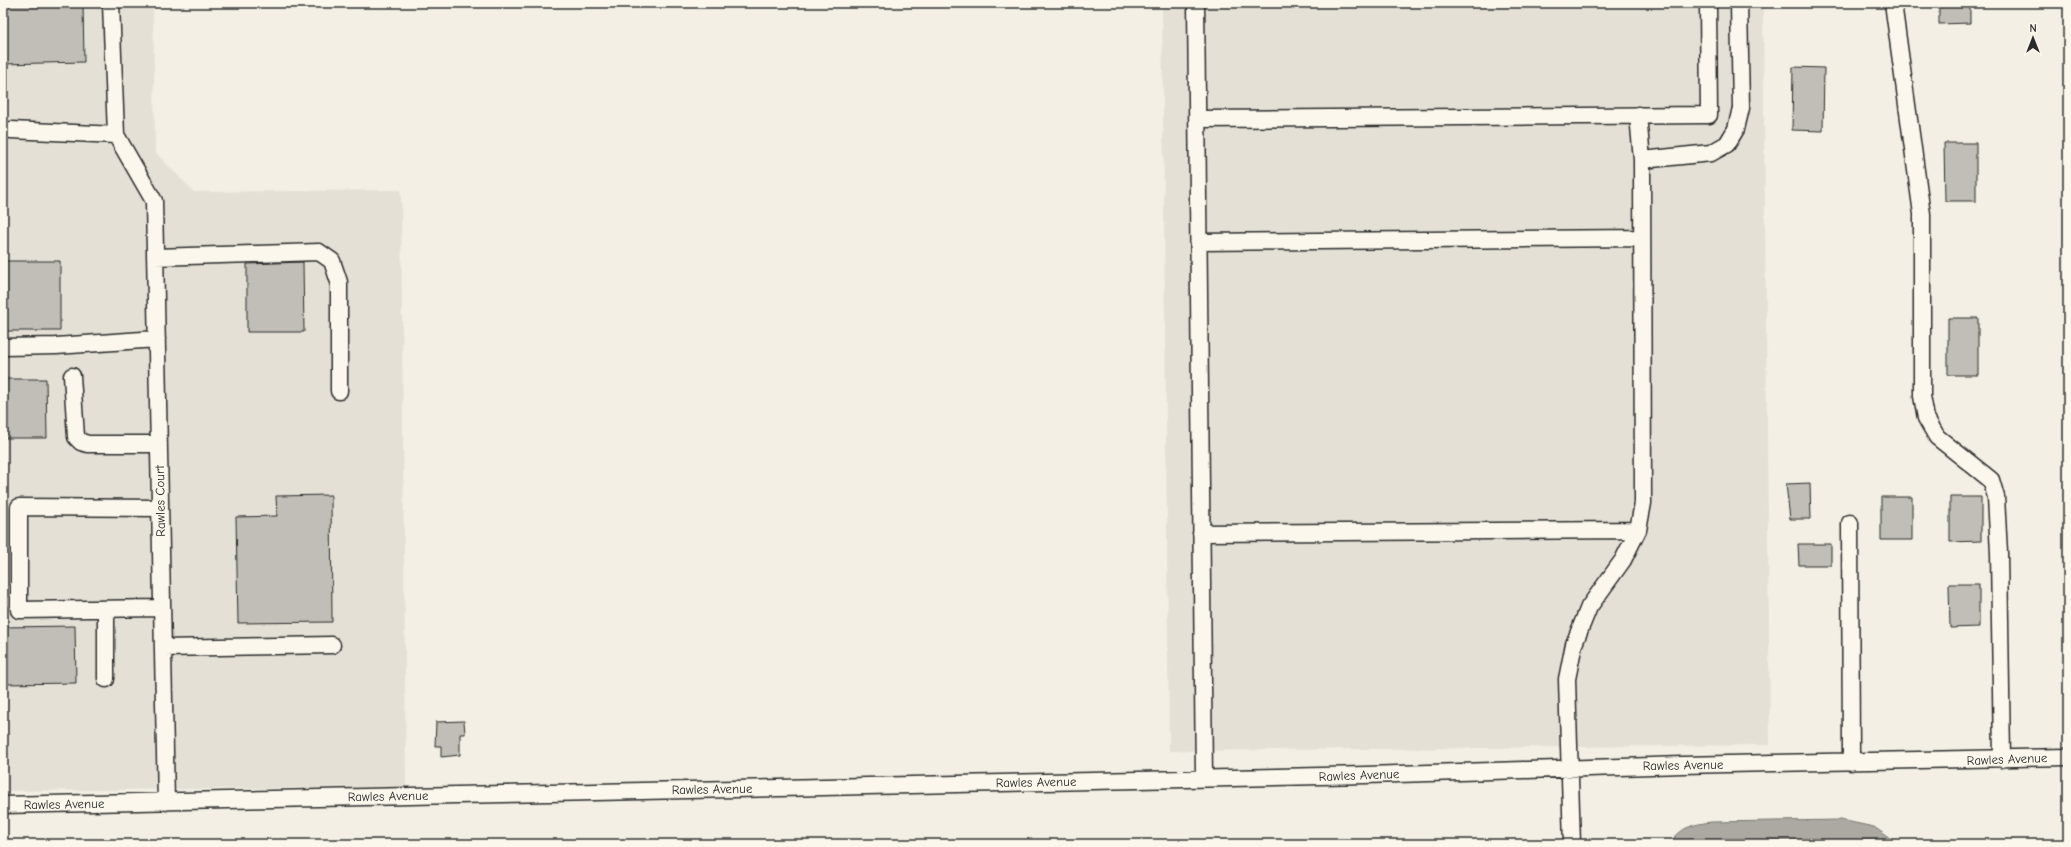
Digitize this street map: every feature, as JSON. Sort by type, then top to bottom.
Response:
[{"type":"street","points":[[11,130],[116,134],[111,3]]},
{"type":"street","points":[[1196,3],[1204,778]]},
{"type":"street","points":[[1198,119],[1709,115],[1708,3]]},
{"type":"street","points":[[1642,160],[1711,153],[1727,144],[1736,130],[1741,108],[1739,3]]},
{"type":"street","points":[[1893,3],[1922,214],[1922,396],[1926,418],[1937,438],[1991,480],[1996,497],[1999,553],[2002,759]]},
{"type":"street","points":[[1572,844],[1567,679],[1574,644],[1589,607],[1623,560],[1638,530],[1643,503],[1642,160],[1638,115]]},
{"type":"street","name":"Rawles Court","points":[[116,134],[154,201],[166,802]]},
{"type":"street","points":[[1199,242],[1642,238]]},
{"type":"street","points":[[155,257],[319,252],[332,260],[339,282],[340,391]]},
{"type":"street","points":[[3,347],[56,346],[157,339]]},
{"type":"street","points":[[72,376],[76,437],[81,442],[88,444],[159,444]]},
{"type":"street","points":[[160,508],[19,507],[19,610],[106,610],[162,608]]},
{"type":"street","points":[[1850,523],[1851,762]]},
{"type":"street","points":[[1201,533],[1638,530]]},
{"type":"street","points":[[106,610],[106,679]]},
{"type":"street","points":[[163,648],[332,645]]},
{"type":"street","name":"Rawles Avenue","points":[[3,805],[1366,775],[1570,768],[2068,757]]},
{"type":"shaded area","points":[[3,3],[153,3],[155,152],[194,192],[401,190],[406,787],[3,791]]},
{"type":"shaded area","points":[[1162,3],[1763,3],[1770,745],[1169,751]]},
{"type":"shaded area","points":[[1841,820],[1874,827],[1898,844],[1669,844],[1682,830],[1697,824],[1711,822]]},
{"type":"building","points":[[3,3],[83,3],[84,62],[3,64]]},
{"type":"building","points":[[1939,3],[1970,3],[1970,23],[1939,24]]},
{"type":"building","points":[[1793,67],[1824,68],[1823,131],[1792,130]]},
{"type":"building","points":[[1944,143],[1976,143],[1976,201],[1945,201]]},
{"type":"building","points":[[3,261],[60,261],[60,331],[3,331]]},
{"type":"building","points":[[303,262],[304,332],[247,332],[247,264]]},
{"type":"building","points":[[1948,318],[1978,318],[1978,375],[1948,375]]},
{"type":"building","points":[[3,379],[46,379],[47,438],[3,438]]},
{"type":"building","points":[[1810,483],[1811,519],[1790,519],[1786,484]]},
{"type":"building","points":[[331,495],[332,622],[238,623],[236,517],[277,516],[276,496]]},
{"type":"building","points":[[1881,497],[1912,497],[1912,540],[1881,540]]},
{"type":"building","points":[[1950,497],[1981,497],[1981,541],[1950,542]]},
{"type":"building","points":[[1798,544],[1831,544],[1831,565],[1799,565]]},
{"type":"building","points":[[1949,584],[1979,584],[1979,627],[1950,628]]},
{"type":"building","points":[[75,626],[76,683],[3,684],[3,627]]},
{"type":"building","points":[[464,721],[465,734],[460,734],[460,755],[441,757],[441,746],[435,746],[436,722]]}]
